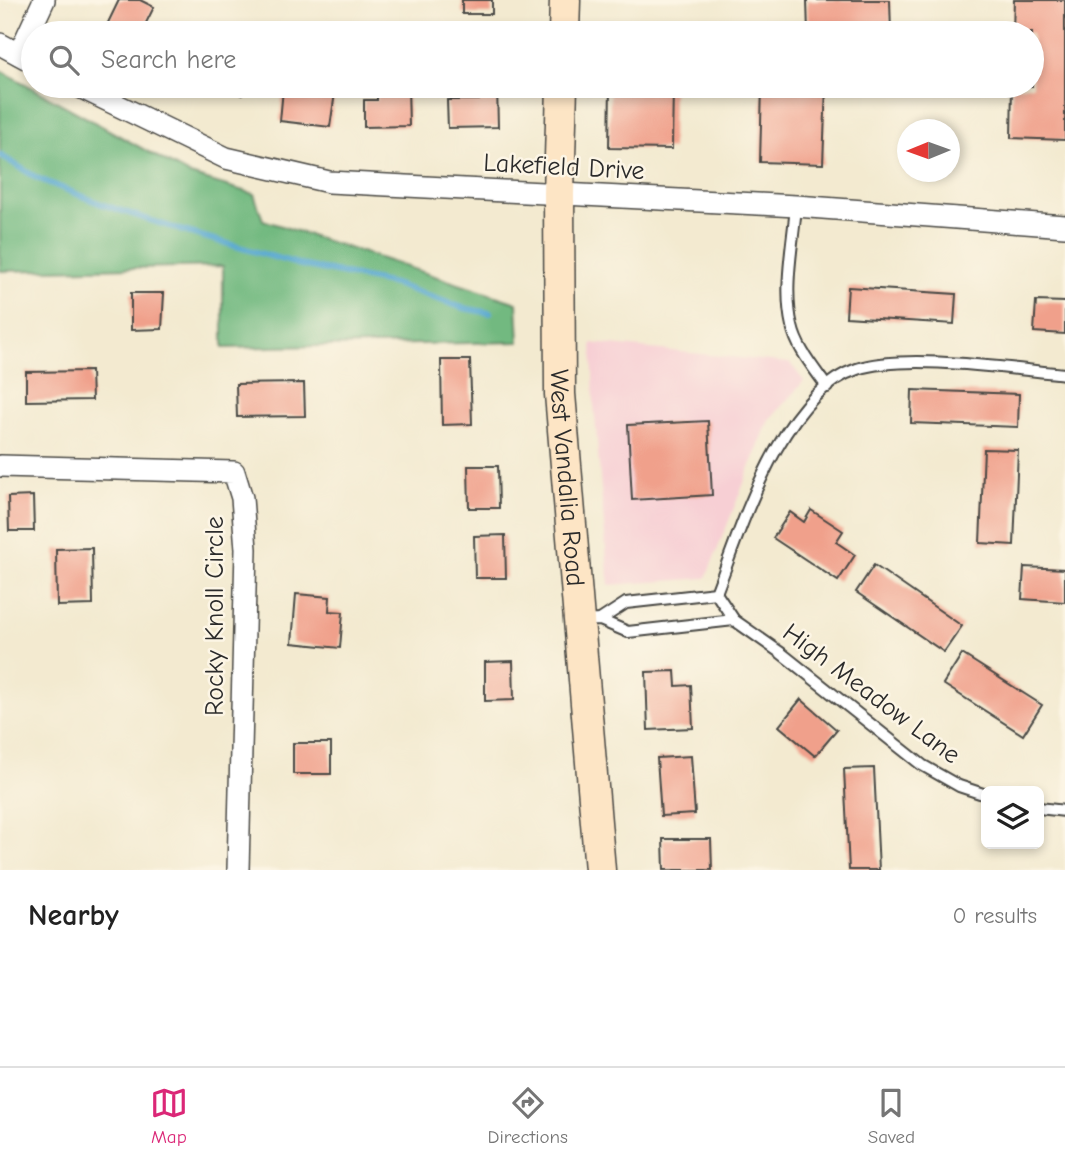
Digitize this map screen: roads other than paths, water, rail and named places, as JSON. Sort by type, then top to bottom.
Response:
[{"type":"main road","points":[[564,21],[565,0]]},
{"type":"main road","name":"West Vandalia Road","points":[[562,98],[559,194],[560,394],[590,621],[600,870]]},
{"type":"street","points":[[37,21],[44,0]]},
{"type":"street","points":[[0,44],[21,55]]},
{"type":"street","name":"Lakefield Drive","points":[[103,98],[226,158],[329,182],[796,206],[1065,226]]},
{"type":"street","name":"Rocky Knoll Circle","points":[[0,466],[234,472],[242,498],[246,549],[239,870]]},
{"type":"lane","points":[[796,206],[789,300],[792,327],[803,354],[827,387]]},
{"type":"lane","points":[[590,621],[626,603],[716,593],[780,439],[827,387],[856,369],[891,363],[1065,374]]},
{"type":"lane","name":"High Meadow Lane","points":[[716,593],[734,620],[781,653],[922,765],[959,786],[981,793]]},
{"type":"lane","points":[[590,621],[628,632],[734,620]]},
{"type":"lane","points":[[1044,809],[1065,811]]},
{"type":"waterway","points":[[0,155],[37,178],[104,205],[180,230],[301,265],[394,284],[463,308],[490,313]]}]
